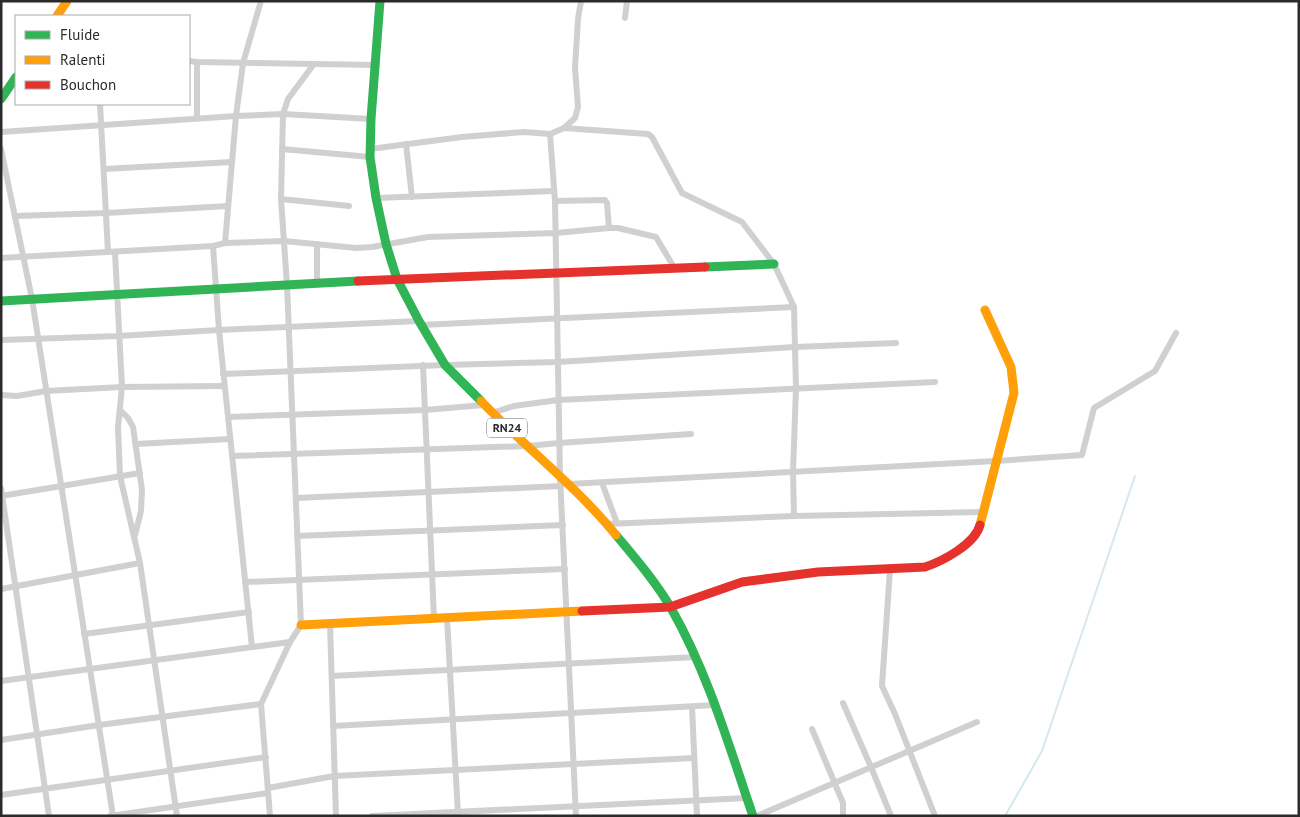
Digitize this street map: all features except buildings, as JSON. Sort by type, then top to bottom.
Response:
[{"type":"street","points":[[58,15],[67,1]]},
{"type":"street","points":[[225,244],[236,116],[243,63],[261,1]]},
{"type":"street","name":"RN24","points":[[380,1],[370,153],[376,198],[386,244],[397,279],[445,365],[492,413],[560,476],[565,485],[607,524],[640,564],[670,607],[696,657],[708,686],[755,816]]},
{"type":"street","points":[[282,149],[370,153],[406,144],[524,132],[550,134],[564,128],[575,118],[578,107],[575,68],[581,1]]},
{"type":"street","points":[[625,18],[627,1]]},
{"type":"street","points":[[190,61],[375,65]]},
{"type":"street","points":[[197,62],[197,118]]},
{"type":"street","points":[[270,816],[262,704],[290,642],[301,625],[287,285],[281,199],[283,114],[288,99],[314,64]]},
{"type":"street","points":[[1,99],[15,78]]},
{"type":"street","points":[[100,105],[106,213],[116,294],[122,387],[118,427],[120,476],[140,563],[177,816]]},
{"type":"street","points":[[1,132],[283,114],[371,119]]},
{"type":"street","points":[[564,128],[648,134],[652,137],[682,193],[742,222],[774,264],[794,307],[796,388],[793,472],[794,516]]},
{"type":"street","points":[[550,134],[556,233],[560,476]]},
{"type":"street","points":[[406,144],[412,197]]},
{"type":"street","points":[[1,149],[32,300],[112,816],[268,790],[334,776],[694,758]]},
{"type":"street","points":[[104,170],[232,162]]},
{"type":"street","points":[[376,198],[554,191]]},
{"type":"street","points":[[281,199],[349,206]]},
{"type":"street","points":[[555,202],[605,200],[608,203],[609,228]]},
{"type":"street","points":[[15,216],[228,206]]},
{"type":"street","points":[[1,258],[284,241],[356,248],[428,237],[556,233],[618,228],[656,237],[675,269]]},
{"type":"street","points":[[317,283],[318,244]]},
{"type":"street","points":[[214,246],[218,330],[252,647]]},
{"type":"street","points":[[1,301],[397,279],[774,264]]},
{"type":"street","points":[[1,340],[794,307]]},
{"type":"street","points":[[301,625],[670,607],[742,582],[818,572],[925,567],[936,564],[967,544],[978,532],[1014,393],[1011,367],[985,310]]},
{"type":"street","points":[[296,498],[602,483],[1082,455],[1094,408],[1155,371],[1176,333]]},
{"type":"street","points":[[223,374],[558,362],[795,347],[896,343]]},
{"type":"street","points":[[423,366],[434,619]]},
{"type":"street","points":[[492,413],[514,406],[558,400],[935,382]]},
{"type":"street","points":[[1,395],[17,396],[46,391],[122,387],[224,386]]},
{"type":"street","points":[[228,418],[425,410],[484,405]]},
{"type":"street","points":[[120,410],[133,427],[142,490],[141,511],[134,538]]},
{"type":"street","points":[[232,456],[528,446],[559,442],[691,434]]},
{"type":"street","points":[[136,444],[230,440]]},
{"type":"street","points":[[49,816],[2,493],[140,473]]},
{"type":"street","points":[[602,483],[618,523]]},
{"type":"street","points":[[565,485],[563,525],[576,816]]},
{"type":"street","points":[[607,524],[794,516],[983,512]]},
{"type":"street","points":[[297,536],[563,525]]},
{"type":"street","points":[[1,589],[140,563]]},
{"type":"street","points":[[246,582],[565,569]]},
{"type":"street","points":[[890,569],[882,686],[910,750],[935,816]]},
{"type":"street","points":[[84,634],[249,612]]},
{"type":"street","points":[[447,618],[458,814]]},
{"type":"street","points":[[330,624],[336,816]]},
{"type":"street","points":[[1,681],[290,642]]},
{"type":"street","points":[[332,676],[696,657]]},
{"type":"street","points":[[843,703],[891,816]]},
{"type":"street","points":[[1,740],[163,716],[262,704]]},
{"type":"street","points":[[333,726],[715,705]]},
{"type":"street","points":[[692,707],[697,816]]},
{"type":"street","points":[[755,816],[977,722]]},
{"type":"street","points":[[812,729],[843,804],[843,816]]},
{"type":"street","points":[[1,795],[266,757]]},
{"type":"street","points":[[372,816],[458,814],[747,798]]},
{"type":"waterway","points":[[1005,816],[1042,751],[1135,476]]},
{"type":"traffic: fast","points":[[380,1],[370,157],[376,198],[386,244],[397,279],[445,365],[481,401]]},
{"type":"traffic: fast","points":[[1,99],[15,78]]},
{"type":"traffic: fast","points":[[705,267],[774,264]]},
{"type":"traffic: fast","points":[[1,301],[358,281]]},
{"type":"traffic: fast","points":[[616,535],[659,589],[684,633],[717,710],[753,816]]},
{"type":"traffic: slow","points":[[58,15],[67,1]]},
{"type":"traffic: slow","points":[[980,525],[1014,393],[1011,367],[985,310]]},
{"type":"traffic: slow","points":[[481,401],[567,483],[616,535]]},
{"type":"traffic: slow","points":[[301,625],[582,611]]},
{"type":"traffic: jam","points":[[358,281],[705,267]]},
{"type":"traffic: jam","points":[[582,611],[670,607],[742,582],[818,572],[925,567],[940,561],[965,545],[972,539],[980,525]]}]
